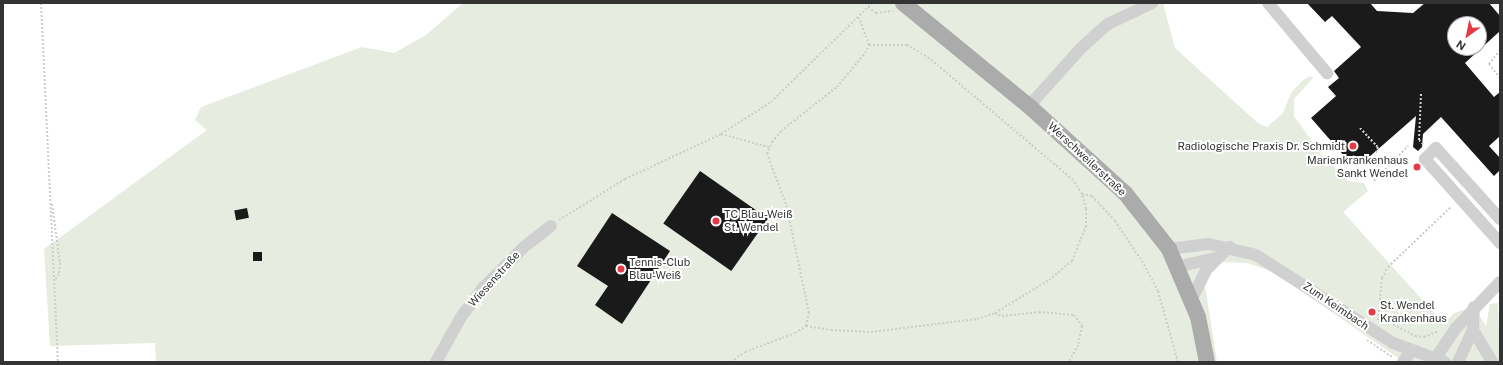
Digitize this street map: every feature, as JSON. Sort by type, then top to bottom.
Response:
[{"type":"main road","name":"Werschweilerstraße","points":[[901,8],[1028,106],[1125,193],[1169,250],[1198,317],[1207,362]]},
{"type":"street","points":[[1028,106],[1081,48],[1108,24],[1152,3]]},
{"type":"street","points":[[1268,3],[1327,73]]},
{"type":"street","points":[[1500,219],[1436,148],[1425,159],[1500,243]]},
{"type":"street","name":"Wiesenstraße","points":[[436,362],[461,317],[483,288],[524,247],[551,226]]},
{"type":"street","name":"Zum Keimbach","points":[[1169,250],[1209,244],[1229,247],[1256,255],[1372,330],[1411,351],[1440,360]]},
{"type":"street","points":[[1191,301],[1206,270],[1216,258],[1229,247]]},
{"type":"street","points":[[1176,267],[1216,258]]},
{"type":"street","points":[[1440,360],[1474,307],[1500,282]]},
{"type":"street","points":[[1458,362],[1473,330],[1474,307]]},
{"type":"street","points":[[1473,330],[1492,362]]},
{"type":"street","points":[[1403,362],[1411,351]]},
{"type":"path","points":[[41,3],[58,362]]},
{"type":"path","points":[[551,226],[625,179],[721,134],[771,102],[859,18],[872,3]]},
{"type":"path","points":[[868,7],[876,13],[901,8]]},
{"type":"path","points":[[859,18],[869,45]]},
{"type":"path","points":[[731,362],[745,352],[795,334],[806,326],[809,313],[786,204],[770,166],[769,147],[781,131],[837,87],[869,45]]},
{"type":"path","points":[[806,326],[831,330],[871,332],[976,319],[995,313],[1049,280],[1072,261],[1086,227],[1082,194],[1073,180],[929,58],[907,45],[869,45]]},
{"type":"path","points":[[1500,50],[1489,64],[1500,78]]},
{"type":"path","points":[[1360,128],[1378,148],[1375,156],[1383,172]]},
{"type":"path","points":[[721,134],[769,147]]},
{"type":"path","points":[[1374,181],[1408,146]]},
{"type":"path","points":[[1082,194],[1092,196],[1115,221],[1142,261],[1158,291],[1178,362]]},
{"type":"path","points":[[1397,362],[1368,343],[1372,330],[1379,317],[1382,278],[1388,267],[1461,199]]},
{"type":"path","points":[[51,201],[55,213],[60,262],[59,274],[55,280]]},
{"type":"path","points":[[995,313],[1002,316],[1040,312],[1074,315],[1082,326],[1078,345],[1069,362]]},
{"type":"path","points":[[1379,317],[1415,336],[1432,336],[1443,329]]},
{"type":"shaded area","points":[[463,3],[1163,3],[1175,48],[1259,124],[1267,127],[1283,113],[1291,93],[1302,81],[1310,76],[1313,78],[1294,99],[1294,116],[1321,154],[1348,181],[1364,183],[1368,191],[1343,212],[1444,324],[1454,313],[1474,307],[1486,326],[1490,304],[1498,303],[1500,362],[1404,362],[1274,272],[1247,263],[1220,262],[1204,279],[1217,362],[156,362],[155,343],[50,346],[44,249],[207,130],[195,120],[201,107],[362,47],[394,53],[426,35]]},
{"type":"building","points":[[1307,3],[1370,3],[1377,11],[1413,13],[1425,3],[1489,3],[1500,16],[1500,31],[1487,43],[1487,16],[1447,16],[1447,56],[1473,56],[1465,63],[1494,97],[1500,92],[1500,136],[1489,146],[1500,158],[1500,170],[1494,176],[1441,117],[1423,134],[1422,147],[1418,151],[1413,147],[1416,116],[1360,165],[1356,161],[1352,165],[1311,118],[1336,96],[1328,87],[1339,78],[1334,71],[1361,47],[1332,16],[1325,22]]},
{"type":"building","name":"TC Blau-Weiß St. Wendel","points":[[700,171],[768,219],[731,271],[663,223]]},
{"type":"building","points":[[247,208],[249,218],[236,220],[234,210]]},
{"type":"building","name":"Tennis-Club Blau-Weiß","points":[[612,213],[670,251],[622,324],[595,305],[608,286],[577,266]]},
{"type":"building","points":[[253,252],[262,252],[262,261],[253,261]]},
{"type":"place","name":"Radiologische Praxis Dr. Schmidt","points":[[1353,146]]},
{"type":"place","name":"Marienkrankenhaus Sankt Wendel","points":[[1417,167]]},
{"type":"place","name":"TC Blau-Weiß St. Wendel","points":[[716,221]]},
{"type":"place","name":"Tennis-Club Blau-Weiß","points":[[621,269]]},
{"type":"place","name":"St. Wendel Krankenhaus","points":[[1372,312]]}]
